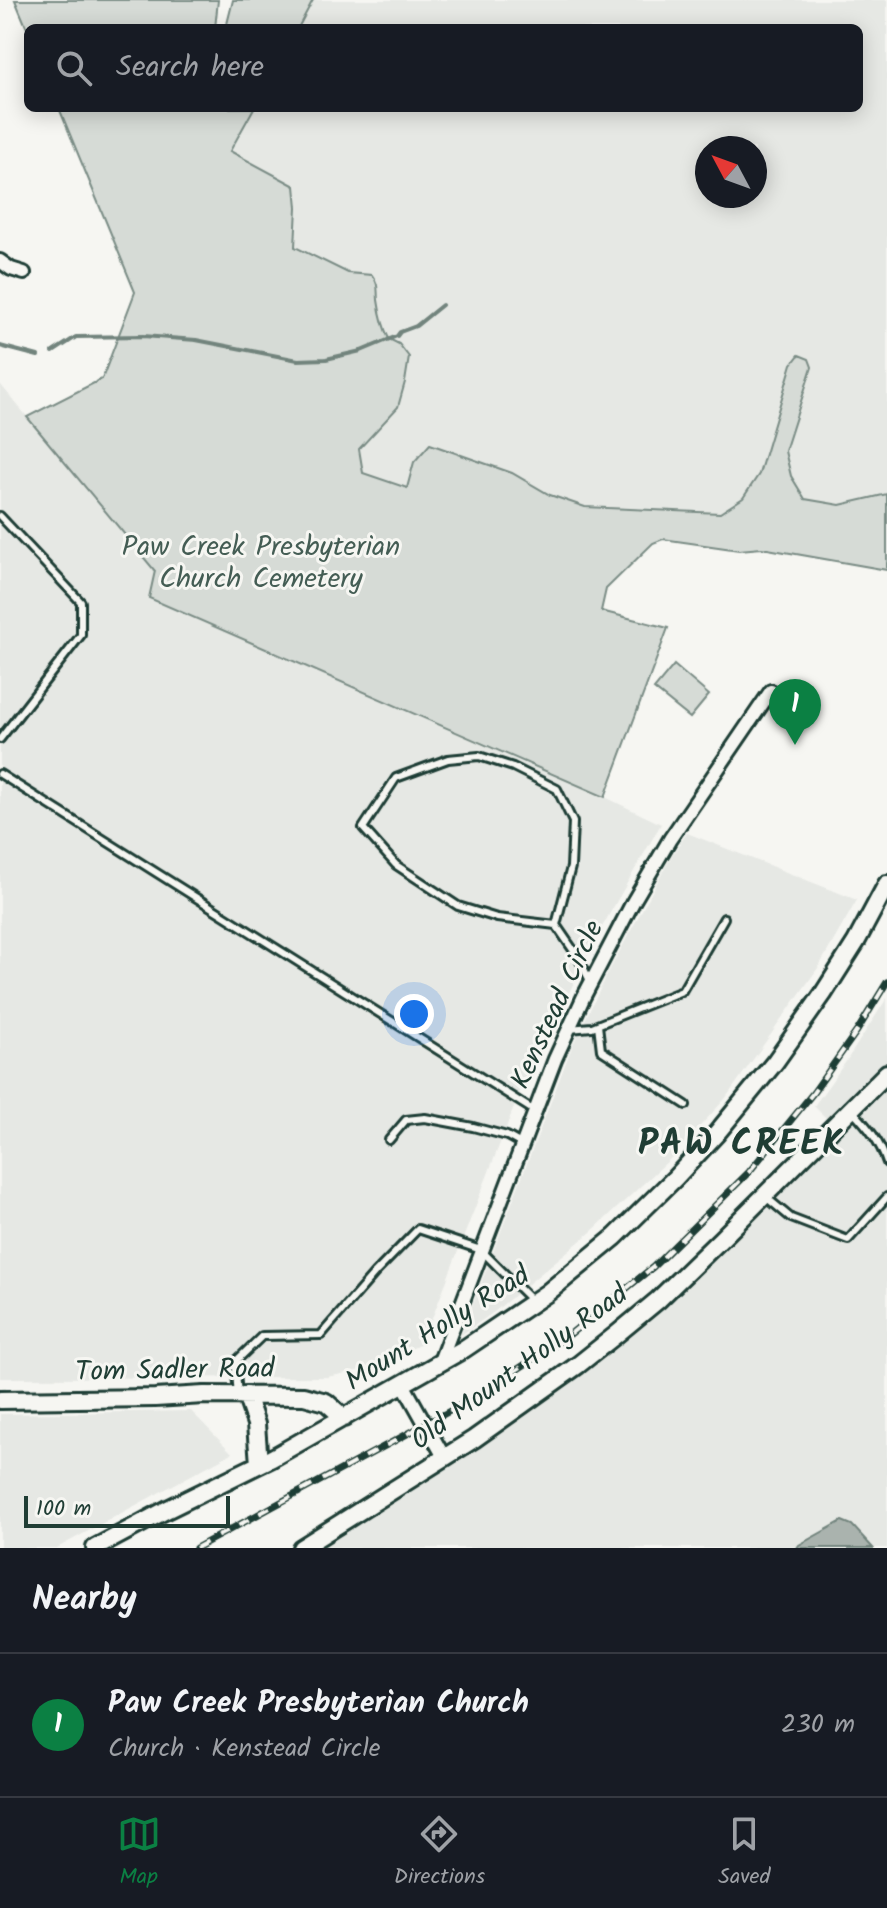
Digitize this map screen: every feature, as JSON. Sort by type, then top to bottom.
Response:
[{"type":"street","points":[[0,261],[24,273]]},
{"type":"street","name":"Kenstead Circle","points":[[439,1364],[569,1029],[591,983],[670,839],[771,691]]},
{"type":"street","name":"Mount Holly Road","points":[[95,1548],[259,1464],[439,1364],[505,1324],[615,1237],[716,1134],[775,1062],[856,942],[887,884]]},
{"type":"street","name":"Old Mount Holly Road","points":[[301,1548],[515,1411],[617,1334],[658,1300],[887,1073]]},
{"type":"street","points":[[403,1384],[444,1457]]},
{"type":"street","points":[[242,1395],[256,1424],[259,1464]]},
{"type":"street","name":"Tom Sadler Road","points":[[0,1400],[304,1396],[326,1402],[344,1418]]},
{"type":"lane","points":[[0,516],[81,602],[81,635],[0,739]]},
{"type":"lane","points":[[556,925],[571,867],[573,822],[557,789],[513,767],[479,756],[448,759],[396,778],[363,828],[396,865],[458,906],[497,918],[556,925],[591,983]]},
{"type":"lane","points":[[0,774],[536,1112]]},
{"type":"lane","points":[[569,1029],[598,1025],[682,991],[724,918]]},
{"type":"lane","points":[[598,1025],[601,1050],[686,1105]]},
{"type":"lane","points":[[850,1109],[870,1129],[887,1163]]},
{"type":"lane","points":[[389,1140],[406,1120],[425,1118],[507,1136],[523,1145]]},
{"type":"lane","points":[[764,1195],[791,1218],[848,1240],[887,1197]]},
{"type":"lane","points":[[242,1395],[235,1362],[262,1336],[321,1335],[418,1229],[481,1250],[534,1303]]},
{"type":"shaded area","points":[[313,0],[887,0],[887,547],[458,506],[263,439],[155,572],[149,598],[661,824],[602,927],[523,1084],[422,1344],[361,1370],[327,1377],[0,1378],[0,384],[88,490],[224,162],[252,112],[863,112],[863,24],[300,24]]},
{"type":"shaded area","points":[[687,833],[857,900],[818,968],[725,1099],[669,1160],[591,1232],[494,1312],[461,1335],[573,1044],[611,967]]},
{"type":"shaded area","points":[[887,998],[887,1062],[828,1120],[814,1106]]},
{"type":"shaded area","points":[[887,1087],[887,1548],[317,1548],[495,1435],[582,1373],[642,1325],[756,1219]]},
{"type":"shaded area","points":[[191,1411],[232,1453],[57,1548],[0,1548],[0,1414]]},
{"type":"shaded area","points":[[842,1521],[852,1525],[873,1548],[797,1548],[799,1545]]},
{"type":"green space","points":[[15,0],[218,0],[215,24],[25,24]]},
{"type":"green space","points":[[233,0],[313,0],[300,24],[227,24]]},
{"type":"green space","name":"Paw Creek Presbyterian Church Cemetery","points":[[61,112],[252,112],[230,151],[295,186],[295,247],[348,273],[372,275],[377,284],[383,325],[389,339],[399,344],[409,357],[398,407],[359,449],[363,473],[407,488],[414,462],[430,444],[512,473],[550,495],[585,507],[720,513],[743,498],[759,474],[792,364],[799,355],[809,359],[812,367],[785,451],[791,476],[805,499],[840,505],[887,494],[887,570],[762,548],[739,550],[663,539],[653,543],[606,589],[601,611],[668,628],[605,797],[149,598],[155,571],[27,417],[102,379],[135,292]]},
{"type":"green space","points":[[674,665],[709,695],[690,718],[654,689]]},
{"type":"waterway","points":[[53,352],[76,337],[143,336],[196,340],[298,360],[326,359],[361,351],[397,336],[416,326],[442,305]]},
{"type":"waterway","points":[[0,346],[38,356]]},
{"type":"railway","points":[[196,1548],[472,1399],[564,1339],[653,1267],[749,1172],[813,1093],[887,982]]},
{"type":"place","name":"Paw Creek Presbyterian Church","points":[[795,745]]},
{"type":"district","name":"PAW CREEK","points":[[742,1144]]}]
